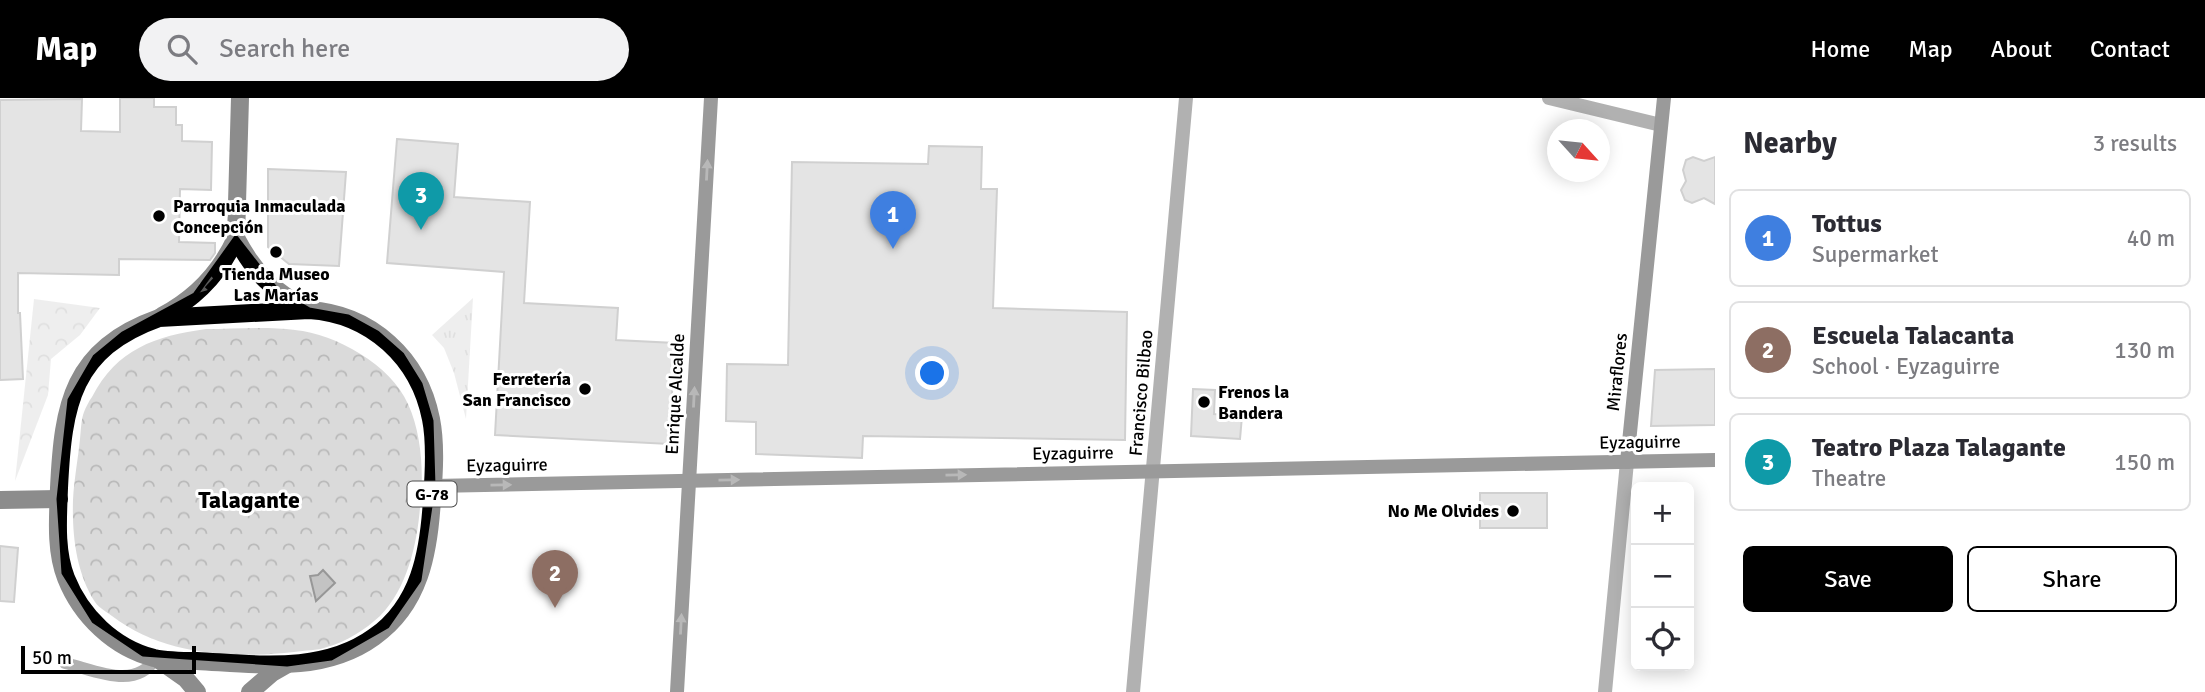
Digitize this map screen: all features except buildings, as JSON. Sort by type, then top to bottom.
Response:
[{"type":"main road","name":"G-78","points":[[197,692],[172,668],[116,640],[94,621],[76,599],[64,573],[60,556],[59,499],[64,421],[76,384],[95,357],[123,334],[178,308],[210,280],[229,253],[236,238],[240,98]]},
{"type":"main road","name":"G-78","points":[[236,238],[261,278],[278,292],[309,310]]},
{"type":"main road","name":"G-78","points":[[156,658],[287,664],[320,660],[353,649],[374,638],[411,597],[424,565],[433,486],[431,421],[420,384],[411,366],[392,345],[361,323],[333,313],[309,310],[159,318]]},
{"type":"main road","points":[[0,500],[59,499]]},
{"type":"main road","name":"G-78","points":[[250,692],[287,664]]},
{"type":"street","name":"Enrique Alcalde","points":[[677,692],[711,98]]},
{"type":"street","name":"Francisco Bilbao","points":[[1133,692],[1186,98]]},
{"type":"street","points":[[1549,98],[1661,125]]},
{"type":"street","name":"Miraflores","points":[[1605,692],[1664,98]]},
{"type":"street","name":"Eyzaguirre","points":[[433,486],[1715,460]]},
{"type":"lane","points":[[65,663],[128,677],[143,673],[151,667],[156,658]]},
{"type":"highlighted area","points":[[236,238],[278,292],[309,310],[348,317],[377,333],[402,355],[420,384],[431,421],[433,486],[419,580],[387,626],[331,658],[287,664],[143,654],[94,621],[64,573],[59,499],[70,400],[95,357],[123,334],[195,295]]},
{"type":"green space","points":[[473,298],[466,419],[454,373],[444,348],[432,335]]},
{"type":"green space","points":[[34,299],[100,308],[80,335],[51,359],[48,395],[15,481]]},
{"type":"green space","points":[[206,329],[284,329],[328,338],[376,365],[400,390],[408,404],[419,441],[422,469],[420,508],[413,551],[404,579],[389,605],[368,626],[341,642],[319,649],[247,655],[176,646],[153,639],[112,616],[95,602],[83,578],[76,553],[73,513],[81,425],[86,408],[102,381],[126,356],[154,341]]},
{"type":"place","name":"Parroquia Inmaculada Concepción","points":[[159,216]]},
{"type":"place","name":"Teatro Plaza Talagante","points":[[421,230]]},
{"type":"place","name":"Tottus","points":[[893,249]]},
{"type":"place","name":"Tienda Museo Las Marías","points":[[276,252]]},
{"type":"place","name":"Ferretería San Francisco","points":[[585,389]]},
{"type":"place","name":"Frenos la Bandera","points":[[1204,402]]},
{"type":"place","name":"No Me Olvides","points":[[1513,511]]},
{"type":"place","name":"Escuela Talacanta","points":[[555,608]]},
{"type":"district","name":"Talagante","points":[[249,500]]}]
